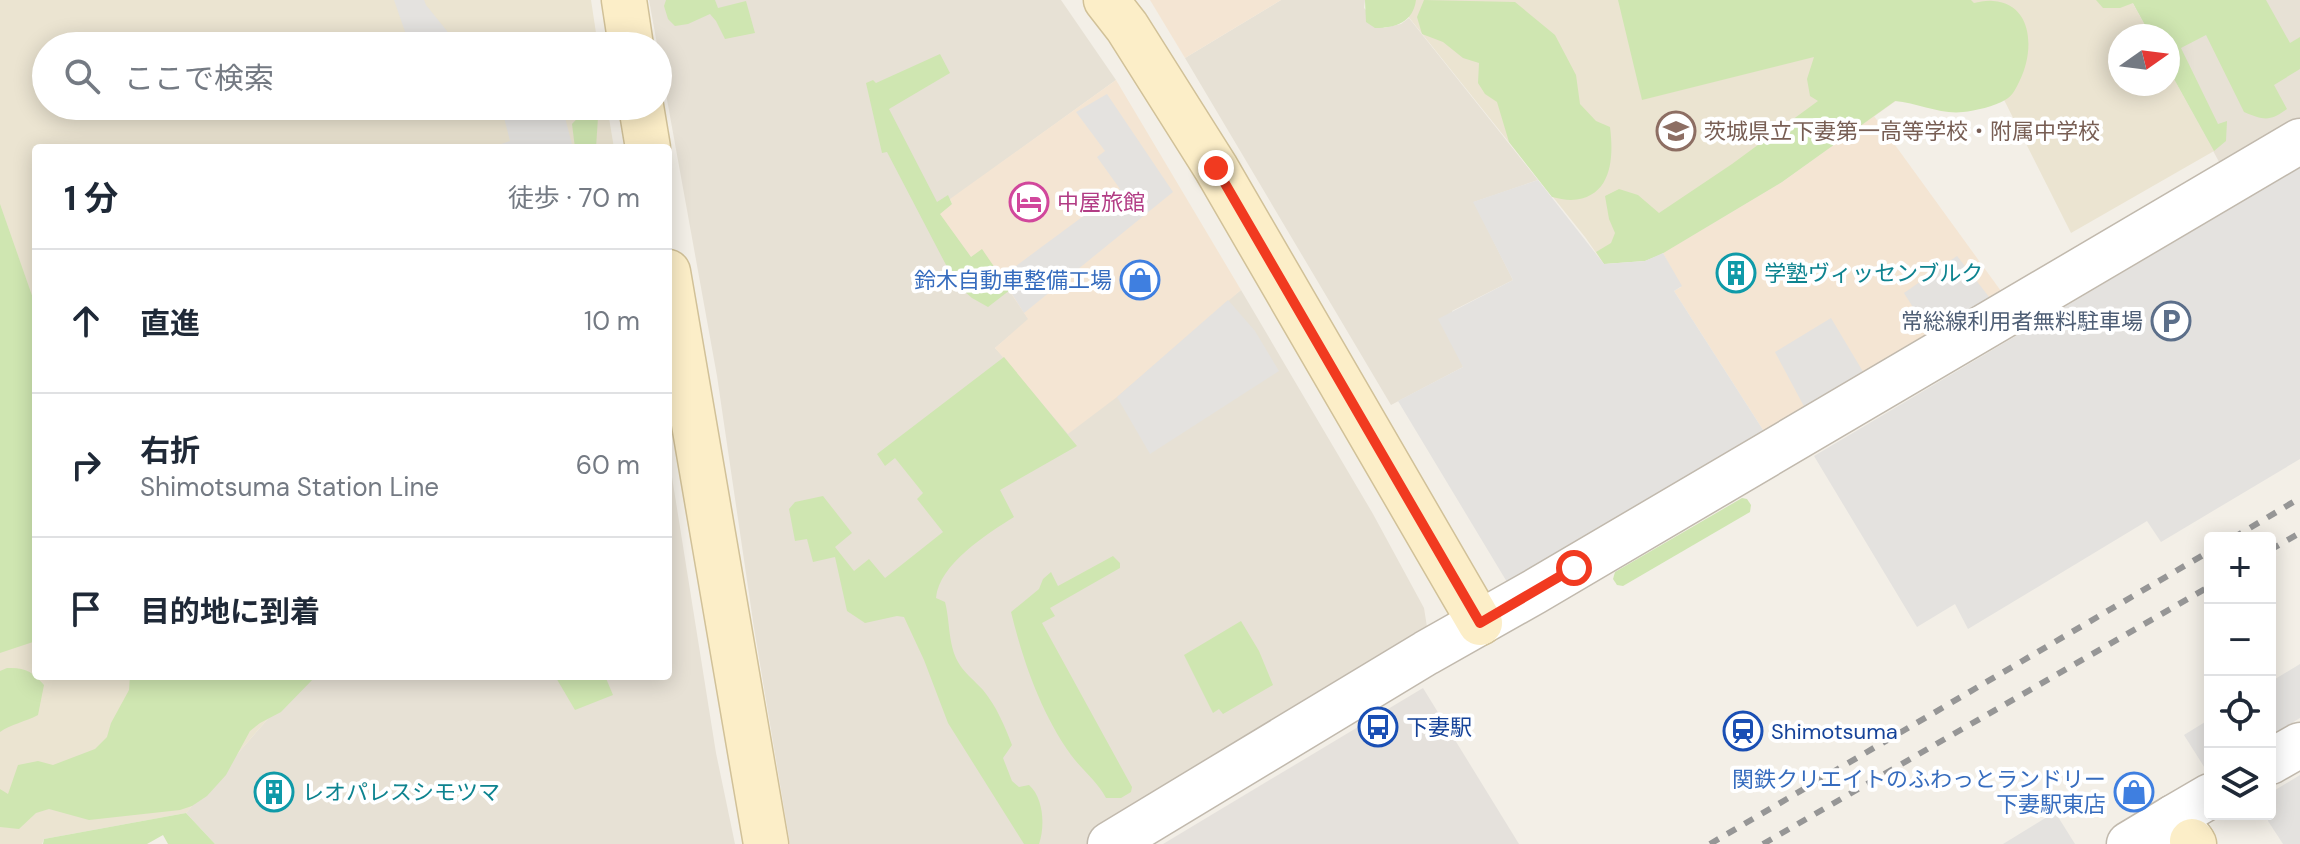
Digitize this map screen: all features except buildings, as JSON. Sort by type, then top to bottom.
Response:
[{"type":"main road","points":[[624,0],[629,32]]},
{"type":"main road","points":[[1106,0],[1127,27],[1216,168],[1480,623]]},
{"type":"main road","points":[[643,120],[647,144]]},
{"type":"main road","points":[[672,295],[766,844]]},
{"type":"street","points":[[1110,844],[2300,141]]},
{"type":"street","points":[[2276,759],[2300,745]]},
{"type":"street","points":[[2129,844],[2192,824]]},
{"type":"shaded area","points":[[0,0],[591,0],[596,32],[32,32],[32,120],[609,120],[613,144],[32,144],[32,680],[302,680],[186,813],[44,839],[42,844],[0,844]]},
{"type":"shaded area","points":[[394,0],[424,0],[447,32],[405,32]]},
{"type":"shaded area","points":[[649,0],[1061,0],[1116,80],[950,200],[971,257],[982,249],[1029,320],[995,348],[1004,357],[1228,300],[1241,290],[1373,514],[1424,608],[1427,627],[1110,844],[790,844],[717,376],[671,120],[672,32],[655,32]]},
{"type":"shaded area","points":[[1150,0],[1281,0],[1185,58]]},
{"type":"shaded area","points":[[1281,0],[1365,0],[1364,8],[1384,28],[1401,24],[1409,18],[1538,180],[1474,202],[1513,280],[1452,311],[1463,367],[1391,405],[1185,58]]},
{"type":"shaded area","name":"茨城県立下妻第一高等学校・附属中学校","points":[[1395,0],[2131,0],[2144,24],[2108,24],[2108,96],[2180,96],[2180,90],[2214,151],[2071,233],[1990,72],[1907,93],[1782,182],[1660,255],[1604,264]]},
{"type":"shaded area","points":[[2131,0],[2300,0],[2300,167],[2269,186],[2257,166],[2230,182],[2180,90],[2180,24],[2144,24]]},
{"type":"shaded area","points":[[1116,80],[1241,290],[1117,397],[1068,434],[995,348],[1028,319],[982,250],[971,257],[939,214],[952,204],[950,199]]},
{"type":"shaded area","points":[[1107,94],[1173,192],[1024,313],[1001,277],[1120,189],[1097,157],[1105,151],[1076,112]]},
{"type":"shaded area","points":[[1874,116],[2014,309],[1765,433],[1674,291],[1681,287],[1663,253],[1782,182]]},
{"type":"shaded area","points":[[505,120],[566,120],[572,144],[501,144],[510,141]]},
{"type":"shaded area","name":"常総線利用者無料駐車場","points":[[2300,167],[2300,459],[2161,542],[2147,521],[1968,629],[1955,604],[1917,627],[1814,456]]},
{"type":"shaded area","points":[[1538,180],[1604,264],[1645,261],[1663,253],[1682,286],[1674,291],[1765,433],[1507,582],[1398,401],[1463,367],[1438,319],[1513,280],[1473,202]]},
{"type":"shaded area","points":[[1957,256],[1993,302],[1935,342],[1904,293]]},
{"type":"shaded area","points":[[1228,300],[1255,331],[1279,371],[1150,454],[1117,397]]},
{"type":"shaded area","points":[[1831,318],[1865,375],[1807,412],[1775,352]]},
{"type":"shaded area","points":[[672,477],[716,753],[735,844],[215,844],[186,813],[302,680],[672,680]]},
{"type":"shaded area","points":[[2300,664],[2300,718],[2276,732],[2276,678]]},
{"type":"shaded area","points":[[1423,688],[1519,844],[1163,844]]},
{"type":"shaded area","points":[[2204,723],[2204,767],[2184,735]]},
{"type":"shaded area","points":[[2300,775],[2300,844],[2283,844],[2268,821],[2276,820],[2276,789]]},
{"type":"shaded area","points":[[2055,812],[2075,844],[2003,844]]},
{"type":"green space","points":[[666,0],[715,0],[718,8],[746,1],[755,33],[725,39],[710,14],[675,26],[668,19],[664,6]]},
{"type":"green space","points":[[1365,0],[1416,0],[1407,19],[1390,27],[1375,28],[1366,22]]},
{"type":"green space","points":[[1424,0],[1515,2],[1555,35],[1576,75],[1580,104],[1596,121],[1610,127],[1610,163],[1602,184],[1595,192],[1585,198],[1571,200],[1552,197],[1509,142],[1497,102],[1485,94],[1478,83],[1479,63],[1463,58],[1443,42],[1422,34],[1417,17]]},
{"type":"green space","points":[[1618,0],[1993,1],[2007,4],[2023,20],[2027,31],[2027,56],[2016,89],[2001,102],[1955,112],[1895,101],[1782,182],[1660,255],[1645,261],[1604,264],[1596,252],[1611,243],[1615,233],[1605,196],[1619,189],[1638,195],[1659,213],[1818,101],[1810,96],[1807,79],[1814,57],[1642,100]]},
{"type":"green space","points":[[2096,0],[2266,0],[2290,43],[2300,37],[2300,69],[2274,85],[2287,109],[2266,118],[2244,112],[2206,35],[2181,48],[2218,124],[2227,121],[2226,141],[2214,151],[2180,90],[2180,24],[2144,24],[2133,3],[2120,8],[2103,8]]},
{"type":"green space","points":[[940,54],[950,73],[889,109],[937,202],[948,195],[952,204],[940,214],[971,257],[982,249],[1010,290],[988,307],[956,284],[887,152],[882,153],[866,83],[873,80],[876,83]]},
{"type":"green space","points":[[576,120],[598,120],[596,144],[574,144],[572,124]]},
{"type":"green space","points":[[0,204],[32,296],[32,642],[0,653]]},
{"type":"green space","points":[[1004,357],[1077,446],[1000,490],[1014,517],[978,541],[955,562],[939,585],[936,598],[945,602],[952,648],[958,662],[988,696],[1006,730],[1012,745],[1003,758],[1012,781],[1019,787],[1029,785],[1038,797],[1042,821],[1039,844],[1024,844],[948,723],[904,617],[865,623],[847,611],[835,557],[813,562],[807,539],[795,541],[789,509],[795,502],[823,496],[852,533],[835,547],[854,571],[869,559],[885,578],[943,532],[917,499],[923,493],[895,458],[885,466],[877,454]]},
{"type":"green space","points":[[1742,498],[1751,505],[1750,512],[1623,586],[1617,585],[1613,579],[1615,572]]},
{"type":"green space","points":[[1113,556],[1120,563],[1120,568],[1050,608],[1055,616],[1042,623],[1132,787],[1131,792],[1121,798],[1106,798],[1060,739],[1034,686],[1011,612],[1039,589],[1043,579],[1051,572],[1058,586]]},
{"type":"green space","points":[[1241,621],[1259,651],[1273,685],[1223,714],[1219,709],[1213,713],[1184,655]]},
{"type":"green space","points":[[19,668],[32,674],[32,680],[39,680],[44,685],[38,715],[0,732],[0,671]]},
{"type":"green space","points":[[130,680],[312,680],[281,712],[250,731],[226,775],[207,796],[192,806],[89,820],[49,809],[36,813],[19,829],[0,827],[0,789],[8,794],[18,765],[38,761],[53,765],[95,749],[107,737],[129,690]]},
{"type":"green space","points":[[557,680],[607,680],[613,695],[575,710]]},
{"type":"green space","points":[[186,813],[215,844],[168,844],[163,835],[147,844],[43,844],[44,839]]},
{"type":"railway","points":[[2243,532],[2300,498]]},
{"type":"railway","points":[[2276,547],[2300,533]]},
{"type":"railway","points":[[1710,844],[2204,555]]},
{"type":"railway","points":[[1763,844],[2204,589]]},
{"type":"place","name":"茨城県立下妻第一高等学校・附属中学校","points":[[1676,131]]},
{"type":"place","name":"中屋旅館","points":[[1029,202]]},
{"type":"place","name":"学塾ヴィッセンブルク","points":[[1736,273]]},
{"type":"place","name":"鈴木自動車整備工場","points":[[1140,280]]},
{"type":"place","name":"常総線利用者無料駐車場","points":[[2171,321]]},
{"type":"place","name":"下妻駅","points":[[1378,727]]},
{"type":"place","name":"Shimotsuma","points":[[1743,731]]},
{"type":"place","name":"レオパレスシモツマ","points":[[274,792]]},
{"type":"place","name":"関鉄クリエイトのふわっとランドリー 下妻駅東店","points":[[2134,792]]},
{"type":"route","points":[[1216,168],[1480,623],[1574,568]]}]
